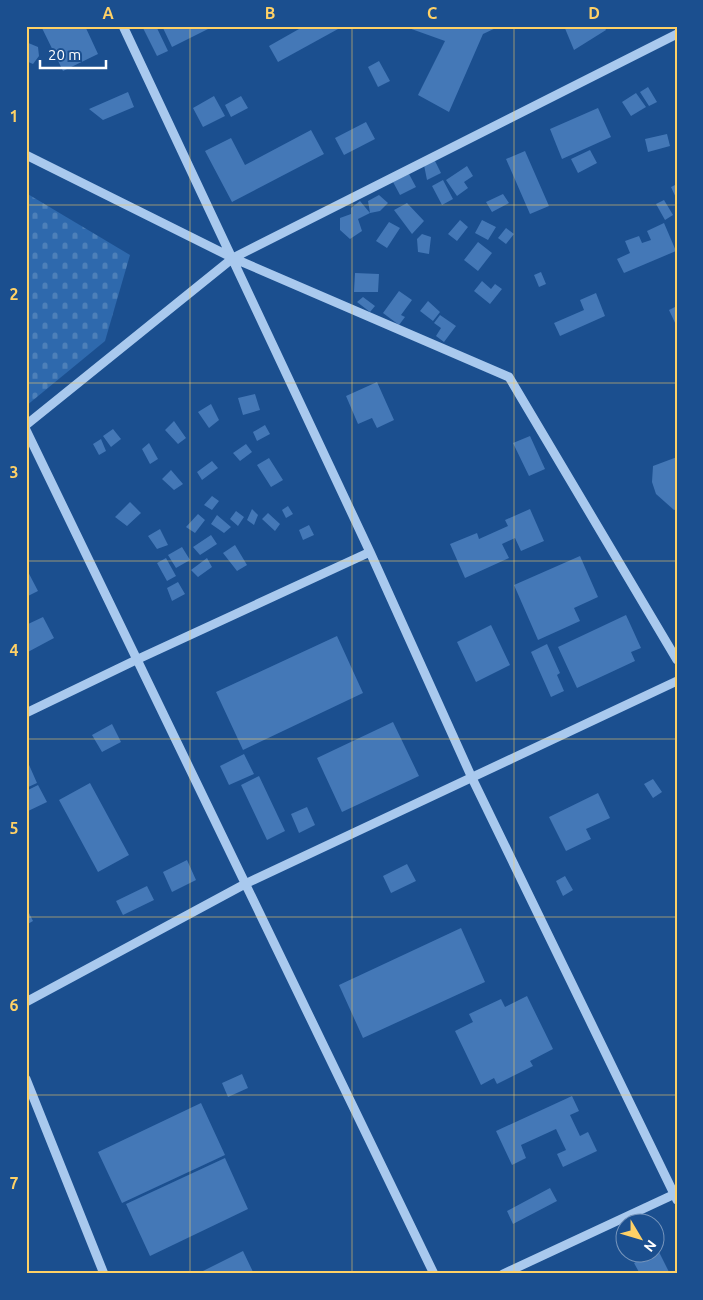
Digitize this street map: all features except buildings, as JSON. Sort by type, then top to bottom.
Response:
[{"type":"street","points":[[123,26],[370,552],[472,778],[676,1196],[503,1274]]},
{"type":"street","points":[[26,425],[233,258],[677,34]]},
{"type":"street","points":[[26,156],[233,258],[509,377],[677,660]]},
{"type":"street","points":[[26,430],[434,1274]]},
{"type":"street","points":[[26,713],[370,552]]},
{"type":"street","points":[[26,1002],[245,884],[677,681]]},
{"type":"street","points":[[26,1079],[104,1274]]},
{"type":"green space","points":[[26,193],[130,255],[105,341],[26,406]]}]
